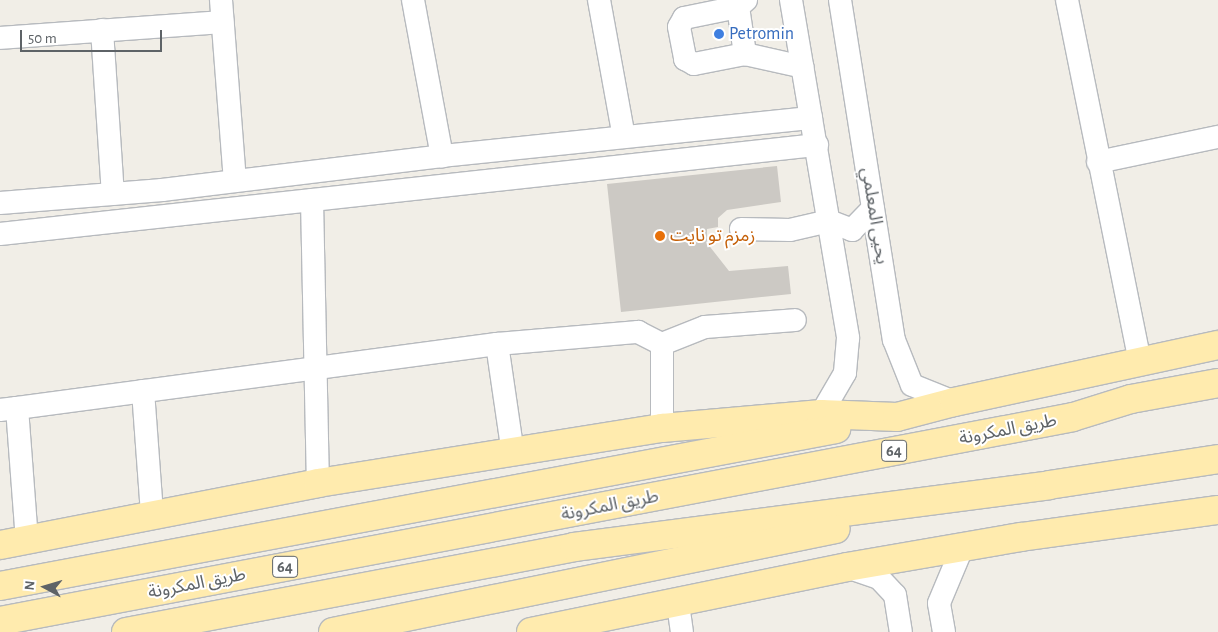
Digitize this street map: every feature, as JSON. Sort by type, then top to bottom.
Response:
[{"type":"main road","points":[[0,586],[897,417],[954,402],[1218,345]]},
{"type":"main road","name":"طريق المكرونة","points":[[0,621],[1073,417],[1131,399],[1218,383]]},
{"type":"main road","points":[[0,545],[250,496],[514,454],[662,428],[821,414],[897,417],[1131,399]]},
{"type":"main road","name":"طريق المكرونة","points":[[126,632],[574,547],[1049,486],[1218,459]]},
{"type":"main road","points":[[333,632],[382,627],[1049,486]]},
{"type":"main road","points":[[531,632],[678,604],[847,567],[1021,537],[1218,492]]},
{"type":"main road","points":[[250,496],[259,536]]},
{"type":"main road","points":[[1021,537],[1218,510]]},
{"type":"main road","points":[[0,594],[75,572]]},
{"type":"street","points":[[220,0],[235,180]]},
{"type":"street","points":[[413,0],[442,156]]},
{"type":"street","points":[[598,0],[624,137]]},
{"type":"street","points":[[791,0],[817,145],[848,338],[845,373],[821,414]]},
{"type":"street","name":"يحيى المعلمي","points":[[840,0],[894,340],[912,385],[954,402]]},
{"type":"street","points":[[1067,0],[1098,162],[1140,361]]},
{"type":"street","points":[[745,54],[742,4],[684,18],[680,27],[685,59],[694,64],[745,54],[803,67]]},
{"type":"street","points":[[0,38],[222,22]]},
{"type":"street","points":[[102,30],[113,194]]},
{"type":"street","points":[[0,203],[162,190],[442,156],[811,118]]},
{"type":"street","points":[[1098,162],[1218,137]]},
{"type":"street","points":[[0,234],[817,145]]},
{"type":"street","points":[[162,190],[168,216]]},
{"type":"street","points":[[312,200],[318,484]]},
{"type":"street","points":[[741,229],[790,230],[829,220],[852,230],[873,208]]},
{"type":"street","points":[[27,540],[8,409],[497,344],[638,332],[662,344],[706,327],[795,320]]},
{"type":"street","points":[[497,344],[514,454]]},
{"type":"street","points":[[662,344],[662,428]]},
{"type":"street","points":[[143,392],[152,515]]},
{"type":"street","points":[[944,632],[939,603],[962,548]]},
{"type":"street","points":[[847,567],[879,578],[895,595],[901,632]]},
{"type":"street","points":[[678,604],[682,632]]},
{"type":"building","name":"زمزم تو نايت","points":[[777,166],[781,202],[727,210],[718,218],[718,227],[707,229],[707,243],[729,271],[788,266],[791,294],[621,312],[607,184]]},
{"type":"place","name":"Petromin","points":[[719,34]]},
{"type":"place","name":"زمزم تو نايت","points":[[660,236]]}]
